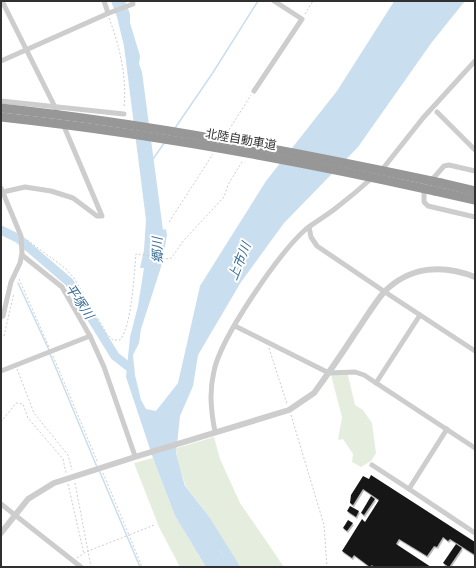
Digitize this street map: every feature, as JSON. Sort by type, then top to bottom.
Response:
[{"type":"highway","name":"北陸自動車道","points":[[1,108],[117,122],[274,148],[475,191]]},
{"type":"highway","name":"北陸自動車道","points":[[1,117],[116,131],[218,147],[340,170],[475,200]]},
{"type":"street","points":[[1,317],[3,316],[11,282],[20,263],[22,254],[21,236],[2,190],[25,187],[51,191],[72,198],[97,216],[102,216],[55,107],[2,1]]},
{"type":"street","points":[[104,1],[109,13]]},
{"type":"street","points":[[254,91],[302,19],[274,1]]},
{"type":"street","points":[[1,61],[133,3]]},
{"type":"street","points":[[213,432],[211,406],[214,371],[220,352],[257,290],[288,248],[309,227],[336,208],[379,173],[423,118],[475,61]]},
{"type":"street","points":[[1,101],[124,114]]},
{"type":"street","points":[[437,112],[475,150]]},
{"type":"street","points":[[475,171],[449,165],[444,166],[424,190],[424,202],[428,206],[475,217]]},
{"type":"street","points":[[309,227],[311,237],[317,246],[384,292],[475,351]]},
{"type":"street","points":[[22,254],[62,287],[90,336],[104,367],[137,456]]},
{"type":"street","points":[[1,533],[28,499],[42,489],[137,456],[289,410],[314,394],[384,292],[409,275],[427,269],[439,268],[459,271],[475,277]]},
{"type":"street","points":[[376,383],[420,315]]},
{"type":"street","points":[[235,326],[329,373],[355,372],[364,375],[475,448]]},
{"type":"street","points":[[1,371],[90,336]]},
{"type":"street","points":[[409,489],[447,429]]},
{"type":"street","points":[[372,465],[475,533]]},
{"type":"street","points":[[1,504],[81,567]]},
{"type":"path","points":[[302,19],[313,1]]},
{"type":"path","points":[[109,13],[122,62],[125,92],[124,114]]},
{"type":"path","points":[[226,135],[254,91]]},
{"type":"path","points":[[169,222],[213,154]]},
{"type":"path","points":[[21,236],[65,268],[74,278],[107,334],[113,340],[120,340],[124,334],[131,303],[136,254],[172,258],[184,240],[224,196],[228,185],[244,160],[236,158]]},
{"type":"path","points":[[17,282],[19,278],[142,567]]},
{"type":"path","points":[[4,336],[14,292]]},
{"type":"path","points":[[267,342],[324,525],[327,567]]},
{"type":"path","points":[[15,365],[34,413],[68,455],[74,476]]},
{"type":"path","points":[[1,422],[16,403],[23,404],[28,418],[64,459],[67,480],[84,554]]},
{"type":"path","points":[[75,481],[91,567]]},
{"type":"path","points":[[73,560],[88,552],[154,525]]},
{"type":"green space","points":[[347,371],[355,405],[363,410],[372,423],[376,453],[371,461],[361,467],[352,462],[353,454],[343,439],[338,440],[342,417],[331,375]]},
{"type":"green space","points":[[214,437],[220,459],[240,503],[284,567],[231,567],[220,552],[211,519],[186,487],[176,456],[177,448]]},
{"type":"green space","points":[[153,458],[175,516],[206,567],[180,567],[159,527],[134,463]]},
{"type":"water","name":"郷川","points":[[111,1],[125,1],[130,14],[130,23],[140,56],[139,64],[142,72],[163,230],[166,229],[167,235],[161,267],[141,329],[139,343],[133,355],[135,375],[141,400],[146,409],[156,411],[178,383],[200,286],[266,181],[337,91],[394,1],[465,1],[432,42],[358,147],[284,223],[241,282],[198,355],[193,386],[180,416],[176,454],[185,486],[211,519],[220,552],[231,567],[206,567],[175,516],[153,458],[126,377],[130,337],[138,306],[144,268],[140,268],[144,250],[146,220],[124,46],[117,17]]},
{"type":"building","points":[[371,475],[475,542],[475,555],[450,539],[448,541],[443,537],[437,547],[434,546],[427,556],[399,539],[396,544],[431,567],[374,567],[372,565],[370,567],[354,555],[352,558],[342,551],[362,519],[365,522],[379,500],[363,489],[353,505],[350,503],[351,495],[363,476],[369,479]]},
{"type":"building","points":[[371,496],[375,499],[364,515],[361,513]]},
{"type":"building","points":[[350,506],[359,511],[356,517],[347,511]]},
{"type":"building","points":[[348,520],[353,523],[347,531],[343,528]]},
{"type":"building","points":[[456,544],[462,548],[449,567],[443,563]]},
{"type":"waterway","points":[[175,128],[212,74],[258,1]]},
{"type":"waterway","points":[[153,159],[165,142]]},
{"type":"waterway","name":"平塚川","points":[[1,230],[19,239],[69,282],[115,356],[129,367]]},
{"type":"waterway","points":[[18,283],[49,350]]},
{"type":"waterway","points":[[50,354],[97,467]]},
{"type":"waterway","points":[[99,470],[140,567]]},
{"type":"waterway","name":"上市川","points":[[207,522],[235,567]]}]
